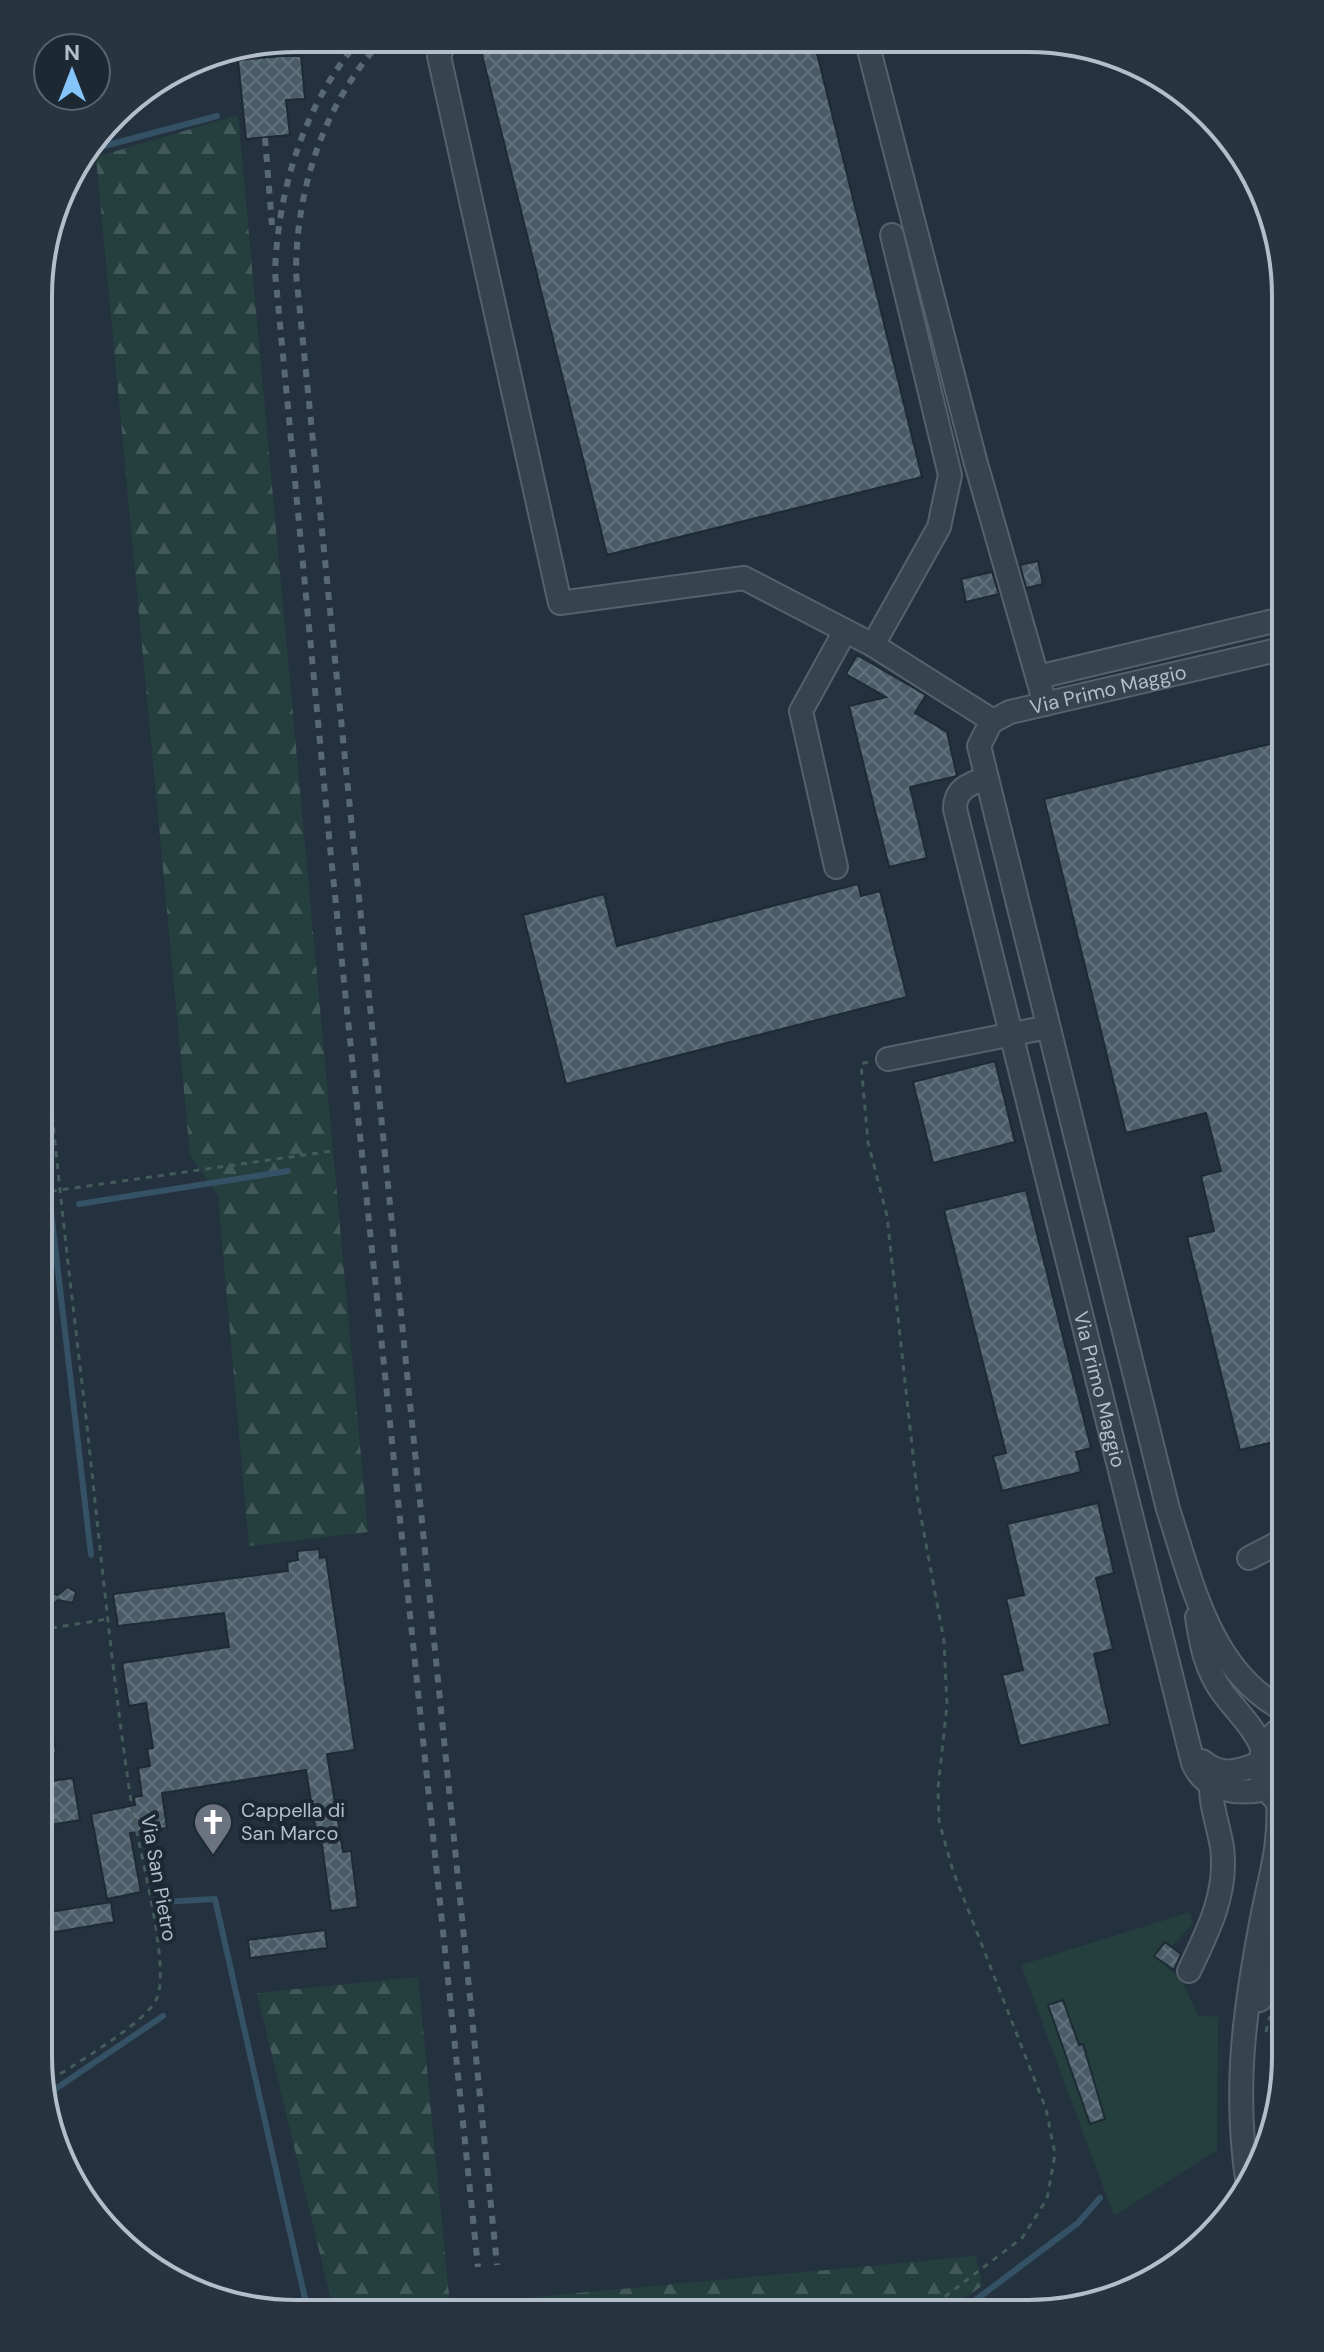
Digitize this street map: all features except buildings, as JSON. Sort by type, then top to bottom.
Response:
[{"type":"street","points":[[441,52],[439,56],[560,603],[744,578],[873,645],[993,721]]},
{"type":"street","points":[[870,52],[971,446],[1045,704]]},
{"type":"street","points":[[873,645],[939,527],[950,475],[892,235]]},
{"type":"street","points":[[1038,677],[1272,621]]},
{"type":"street","points":[[836,867],[801,711],[845,631]]},
{"type":"street","name":"Via Primo Maggio","points":[[1271,1783],[1251,1724],[1222,1692],[1209,1668],[1193,1588],[979,746],[993,721],[1010,712],[1272,651]]},
{"type":"street","name":"Via Primo Maggio","points":[[986,778],[962,789],[955,805],[1195,1768],[1212,1777],[1223,1879],[1214,1915],[1189,1971]]},
{"type":"street","points":[[888,1059],[1012,1037],[1048,1027]]},
{"type":"street","points":[[1249,1558],[1271,1547]]},
{"type":"street","name":"Via Primo Maggio","points":[[1193,1588],[1232,1667],[1254,1691],[1271,1702]]},
{"type":"street","points":[[1212,1777],[1235,1772],[1261,1756],[1271,1737]]},
{"type":"street","points":[[1212,1777],[1271,1797]]},
{"type":"street","name":"Via Primo Maggio","points":[[1245,2165],[1240,2128],[1240,2054],[1260,1928],[1271,1881]]},
{"type":"street","points":[[1250,2155],[1247,2120],[1251,2051],[1271,1962]]},
{"type":"path","points":[[888,1059],[861,1064],[868,1142],[887,1216],[914,1474],[944,1641],[947,1705],[938,1788],[939,1821],[953,1871],[1051,2124],[1055,2154],[1047,2199],[1022,2238],[940,2300]]},
{"type":"path","name":"Via San Pietro","points":[[52,1102],[130,1799],[156,1940],[160,1985],[156,2001],[142,2017],[53,2078]]},
{"type":"path","points":[[52,1191],[332,1151]]},
{"type":"path","points":[[52,1628],[108,1619]]},
{"type":"path","points":[[1265,2038],[1270,2014]]},
{"type":"green space","points":[[238,115],[368,1532],[249,1546],[218,1196],[190,1155],[96,157]]},
{"type":"green space","points":[[1190,1912],[1193,1923],[1171,1947],[1165,1942],[1154,1956],[1181,1979],[1198,2015],[1218,2017],[1217,2150],[1114,2216],[1021,1965]]},
{"type":"green space","points":[[418,1977],[450,2300],[331,2300],[257,1993]]},
{"type":"green space","points":[[976,2256],[982,2286],[962,2300],[504,2300]]},
{"type":"waterway","points":[[104,146],[217,116]]},
{"type":"waterway","points":[[79,1204],[288,1171]]},
{"type":"waterway","points":[[52,1220],[91,1555]]},
{"type":"waterway","points":[[163,1902],[215,1899],[305,2300]]},
{"type":"waterway","points":[[54,2090],[163,2016]]},
{"type":"waterway","points":[[976,2300],[1078,2223],[1100,2198]]},
{"type":"railway","points":[[350,52],[324,90],[298,148],[282,209],[275,272],[331,857],[478,2267]]},
{"type":"railway","points":[[373,52],[345,90],[318,147],[301,209],[296,273],[497,2265]]},
{"type":"railway","points":[[265,138],[272,225]]},
{"type":"place","name":"Cappella di San Marco","points":[[213,1856]]}]
